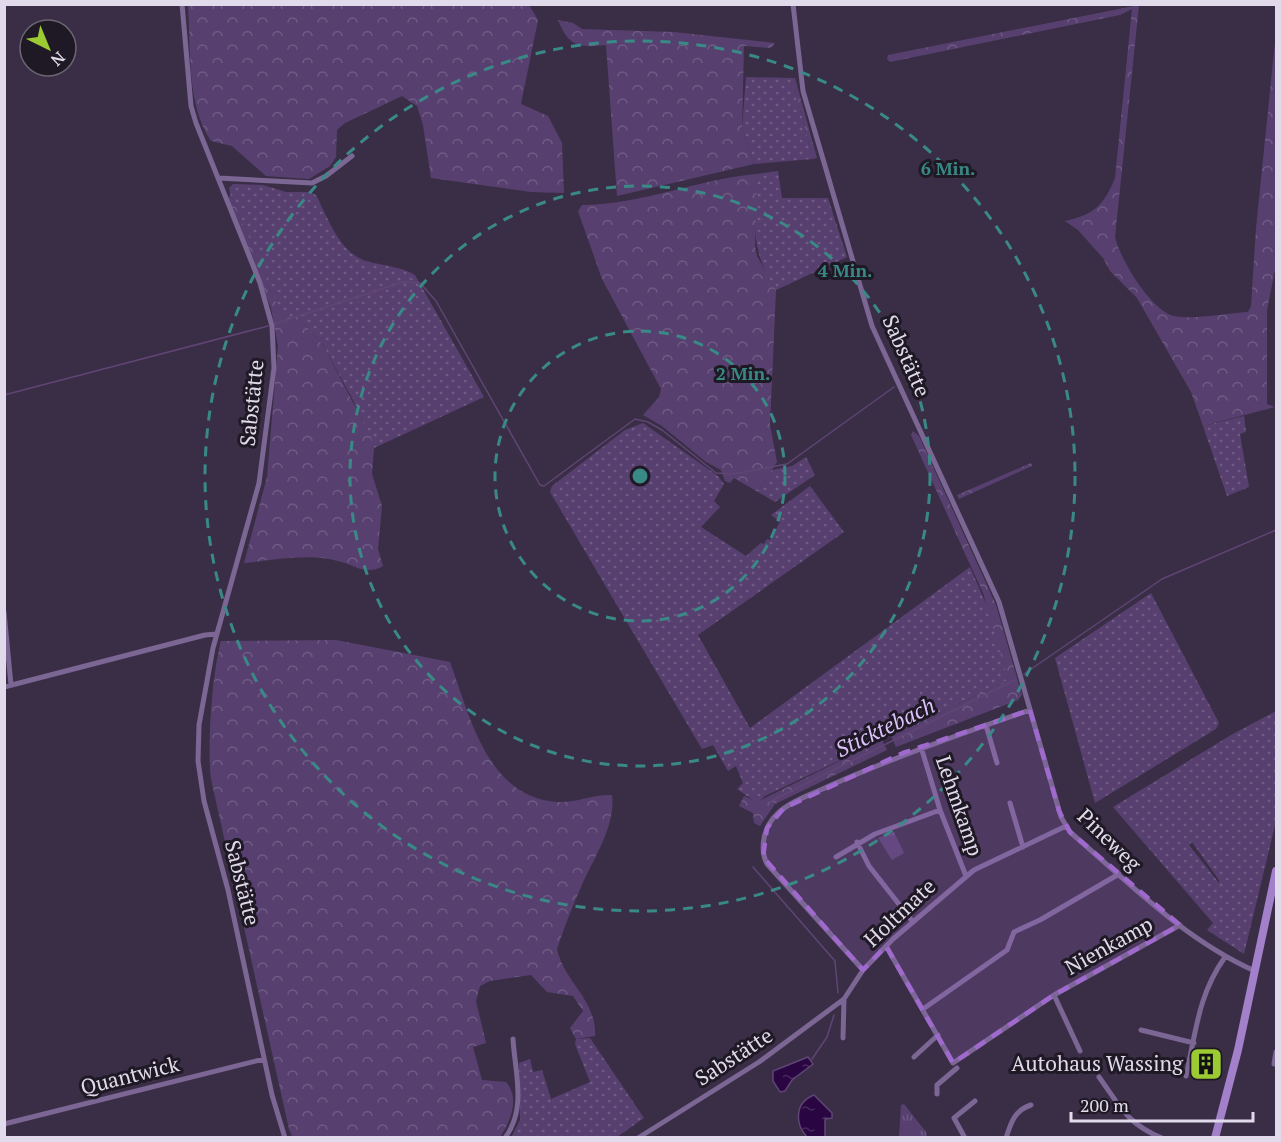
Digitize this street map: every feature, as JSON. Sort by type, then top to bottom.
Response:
[{"type":"main road","points":[[1215,1137],[1232,1076],[1276,870]]},
{"type":"street","name":"Sabstätte","points":[[182,4],[191,106],[267,307],[272,327],[274,368],[259,483],[217,634],[199,725],[199,779],[228,890],[264,1059],[285,1137]]},
{"type":"street","name":"Sabstätte","points":[[793,4],[803,91],[872,326],[992,585],[1008,629],[1020,674]]},
{"type":"street","points":[[218,178],[312,183],[326,176],[352,156]]},
{"type":"street","points":[[4,612],[8,686],[205,635],[217,634]]},
{"type":"street","name":"Pineweg","points":[[1020,674],[1066,826],[1180,925],[1225,957],[1255,971]]},
{"type":"street","points":[[863,970],[767,864],[763,846],[771,820],[784,808],[921,747],[1030,710]]},
{"type":"street","points":[[986,725],[997,764]]},
{"type":"street","name":"Lehmkamp","points":[[921,747],[940,810],[966,876]]},
{"type":"street","points":[[1010,803],[1023,846]]},
{"type":"street","points":[[836,857],[857,842],[940,810]]},
{"type":"street","name":"Holtmate","points":[[844,999],[863,970],[886,946],[966,876],[985,863],[1066,826]]},
{"type":"street","points":[[857,842],[869,866],[913,922]]},
{"type":"street","points":[[923,1009],[1007,950],[1014,932],[1040,920],[1119,874]]},
{"type":"street","name":"Nienkamp","points":[[937,1094],[937,1085],[956,1068],[1054,996],[1180,925]]},
{"type":"street","points":[[886,946],[956,1068]]},
{"type":"street","points":[[1186,1076],[1207,985],[1225,957]]},
{"type":"street","name":"Nienkamp","points":[[1054,996],[1080,1051]]},
{"type":"street","name":"Sabstätte","points":[[638,1137],[759,1062],[844,999]]},
{"type":"street","points":[[843,1038],[844,999]]},
{"type":"street","points":[[1141,1030],[1194,1043]]},
{"type":"street","points":[[914,1057],[938,1035]]},
{"type":"street","points":[[505,1137],[515,1120],[519,1107],[513,1039]]},
{"type":"street","points":[[1274,1064],[1276,1052]]},
{"type":"street","name":"Quantwick","points":[[4,1124],[264,1059]]},
{"type":"street","points":[[1099,1077],[1131,1121],[1139,1128],[1162,1137]]},
{"type":"street","points":[[965,1137],[954,1118],[975,1101]]},
{"type":"street","points":[[1006,1137],[1013,1118],[1021,1108],[1031,1105]]},
{"type":"highlighted area","points":[[1030,710],[1059,811],[1070,832],[1180,925],[1054,995],[953,1063],[886,946],[863,970],[763,857],[767,828],[784,808],[903,753]]},
{"type":"green space","points":[[188,5],[529,5],[538,20],[521,104],[548,116],[562,143],[564,193],[531,192],[431,178],[423,125],[417,106],[402,96],[345,123],[337,130],[336,157],[330,166],[309,179],[266,176],[232,146],[211,141],[203,126],[197,110],[191,75]]},
{"type":"green space","points":[[1139,5],[1115,237],[1123,258],[1138,283],[1156,305],[1174,316],[1201,317],[1248,312],[1251,306],[1256,228],[1276,32],[1276,265],[1267,310],[1267,404],[1275,407],[1203,426],[1191,392],[1137,298],[1110,271],[1103,258],[1078,230],[1065,221],[1084,216],[1097,207],[1107,195],[1115,178],[1132,9],[1120,15],[890,62],[887,59],[888,55]]},
{"type":"green space","points":[[558,20],[573,23],[582,29],[674,32],[775,43],[771,48],[744,46],[742,127],[754,164],[617,196],[606,45],[576,44],[566,36]]},
{"type":"green space","points":[[746,77],[792,78],[813,159],[754,164],[742,127]]},
{"type":"green space","points":[[792,78],[795,78],[817,158],[813,159]]},
{"type":"green space","points":[[778,171],[782,198],[828,198],[847,257],[776,290],[761,261],[755,234],[755,220],[757,174]]},
{"type":"green space","points":[[757,174],[755,246],[757,256],[776,290],[770,425],[777,462],[758,492],[734,478],[730,483],[725,481],[721,470],[706,462],[662,426],[643,415],[659,397],[661,389],[602,279],[578,211],[582,205],[626,201],[713,181]]},
{"type":"green space","points":[[233,184],[263,185],[286,192],[310,192],[316,195],[335,233],[348,250],[366,261],[415,275],[484,397],[374,448],[353,400],[323,345],[297,316],[283,319],[230,193],[229,188]]},
{"type":"green space","points":[[230,193],[283,318],[297,316],[323,345],[371,437],[374,448],[372,474],[382,506],[378,549],[383,566],[377,569],[365,570],[338,561],[315,558],[244,563],[267,477],[278,346],[271,308],[229,200]]},
{"type":"green space","points":[[1244,416],[1246,432],[1240,434],[1249,487],[1227,496],[1203,426]]},
{"type":"green space","points":[[643,423],[718,476],[724,484],[714,501],[720,507],[701,527],[746,556],[761,543],[764,544],[767,539],[770,540],[780,522],[771,515],[810,486],[844,532],[698,635],[750,728],[970,567],[989,611],[1008,680],[765,796],[757,803],[737,789],[743,783],[736,766],[728,771],[713,745],[702,749],[550,492],[552,486],[625,430]]},
{"type":"green space","points":[[913,431],[919,436],[996,605],[1022,695],[1018,700],[896,747],[891,736],[1008,680],[983,593],[911,435]]},
{"type":"green space","points":[[806,457],[815,475],[775,502],[758,492],[772,470],[792,466]]},
{"type":"green space","points":[[1031,463],[1032,466],[959,499],[957,495]]},
{"type":"green space","points":[[1151,593],[1219,723],[1216,729],[1095,803],[1055,658]]},
{"type":"green space","points":[[336,640],[450,662],[474,729],[485,751],[498,770],[514,786],[534,797],[558,802],[612,795],[611,819],[574,902],[557,949],[566,971],[591,1012],[595,1036],[576,1039],[570,1028],[583,1011],[573,996],[547,992],[531,975],[490,981],[480,986],[476,1001],[486,1043],[473,1047],[482,1080],[506,1082],[513,1095],[508,1124],[500,1137],[293,1138],[289,1129],[211,779],[210,730],[213,690],[221,641]]},
{"type":"green space","points":[[1276,711],[1276,821],[1244,954],[1207,930],[1213,923],[1113,807],[1231,735]],"holes":[[[1192,842],[1219,883],[1189,845]]]},
{"type":"green space","points":[[882,740],[887,750],[775,804],[760,826],[754,823],[753,813],[739,806],[744,796],[757,802]]},
{"type":"green space","points":[[894,832],[904,853],[892,860],[878,838]]},
{"type":"green space","points":[[590,1038],[644,1118],[617,1137],[511,1138],[520,1120],[519,1063],[530,1059],[533,1072],[542,1070],[551,1099],[590,1082],[575,1044],[576,1039]]},
{"type":"green space","points":[[904,1104],[926,1132],[927,1137],[899,1137],[901,1105]]},
{"type":"water","points":[[808,1057],[813,1064],[792,1080],[785,1091],[780,1092],[773,1081],[773,1071]]},
{"type":"water","points":[[814,1095],[832,1113],[832,1118],[825,1119],[825,1137],[807,1137],[800,1126],[798,1114],[800,1108],[807,1099]]},
{"type":"waterway","points":[[274,324],[403,282],[420,283],[436,301],[540,485],[544,486],[635,419],[648,422],[662,430],[716,473],[733,474],[787,464],[894,387]]},
{"type":"waterway","points":[[4,395],[268,326]]},
{"type":"waterway","points":[[1024,674],[1162,579],[1276,530]]},
{"type":"waterway","name":"Sticktebach","points":[[769,802],[1015,680]]},
{"type":"waterway","name":"Sticktebach","points":[[753,867],[835,961],[838,993]]},
{"type":"waterway","points":[[812,1059],[827,1037],[834,1015]]},
{"type":"place","name":"Autohaus Wassing","points":[[1206,1064]]}]
